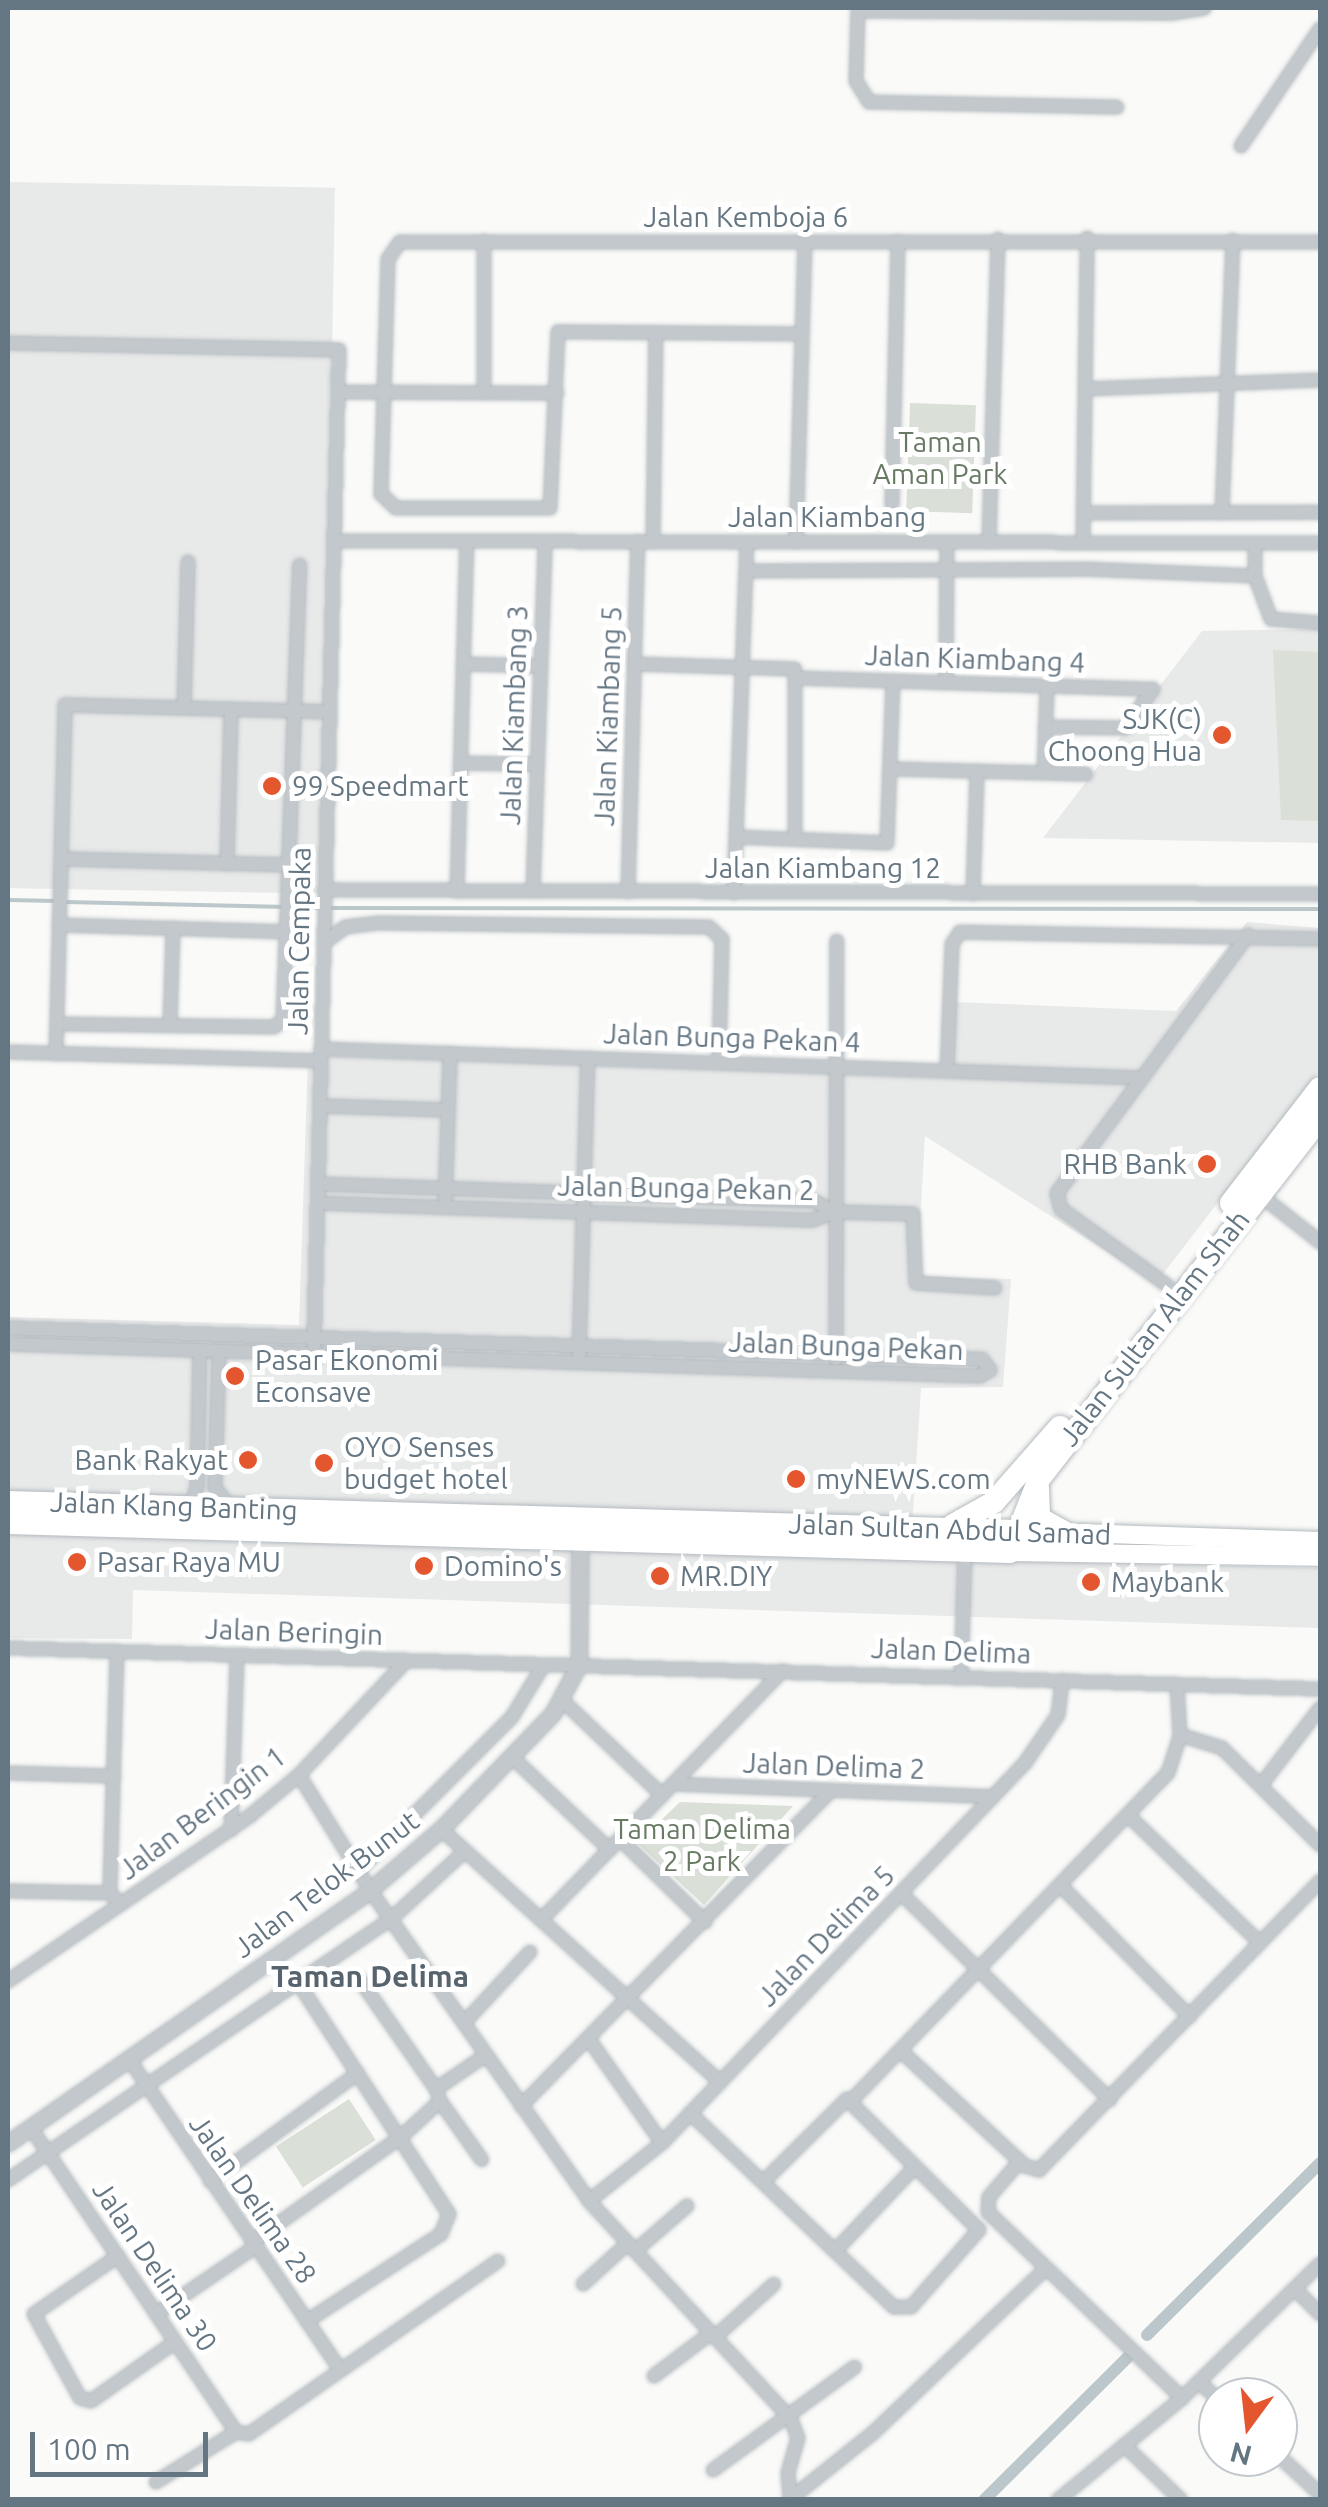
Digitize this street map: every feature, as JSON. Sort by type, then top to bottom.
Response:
[{"type":"highway","name":"Jalan Sultan Alam Shah","points":[[1003,1541],[1039,1479],[1320,1088]]},
{"type":"highway","name":"Jalan Sultan Alam Shah","points":[[1014,1483],[1168,1286],[1251,1188],[1320,1118]]},
{"type":"highway","points":[[1039,1479],[1039,1518],[1064,1532]]},
{"type":"highway","points":[[940,1529],[983,1512],[1014,1483]]},
{"type":"highway","points":[[1003,1541],[1014,1483]]},
{"type":"highway","name":"Jalan Klang Banting","points":[[8,1502],[231,1508],[580,1527]]},
{"type":"highway","name":"Jalan Klang Banting","points":[[8,1523],[580,1527]]},
{"type":"highway","name":"Jalan Sultan Abdul Samad","points":[[580,1527],[940,1529],[1003,1541]]},
{"type":"highway","name":"Jalan Sultan Abdul Samad","points":[[580,1527],[965,1551],[1003,1541]]},
{"type":"main road","name":"Jalan Sultan Abdul Samad","points":[[1003,1541],[1064,1532],[1320,1541]]},
{"type":"main road","name":"Jalan Sultan Abdul Samad","points":[[1003,1541],[1320,1557]]},
{"type":"street","points":[[1117,108],[869,102],[856,82],[858,9],[1201,9]]},
{"type":"street","points":[[1241,146],[1320,29]]},
{"type":"street","points":[[1083,542],[1088,238]]},
{"type":"street","name":"Jalan Kemboja 6","points":[[384,392],[388,259],[405,241],[1088,238],[1320,242]]},
{"type":"street","points":[[989,542],[998,239]]},
{"type":"street","points":[[892,504],[898,240]]},
{"type":"street","points":[[1222,512],[1233,240]]},
{"type":"street","points":[[484,241],[484,393]]},
{"type":"street","points":[[796,542],[805,242]]},
{"type":"street","points":[[384,392],[381,494],[396,508],[541,512],[555,498],[558,332],[802,334]]},
{"type":"street","name":"Jalan Kiambang 5","points":[[628,892],[634,664],[656,333]]},
{"type":"street","name":"Jalan Cempaka","points":[[8,344],[338,350],[314,1346]]},
{"type":"street","points":[[1085,389],[1154,390],[1228,382],[1320,380]]},
{"type":"street","points":[[338,392],[557,393]]},
{"type":"street","points":[[1084,513],[1320,512]]},
{"type":"street","name":"Jalan Kiambang","points":[[334,541],[1320,543]]},
{"type":"street","points":[[457,891],[467,541]]},
{"type":"street","name":"Jalan Kiambang 3","points":[[533,891],[545,541]]},
{"type":"street","points":[[734,893],[747,542]]},
{"type":"street","points":[[946,683],[947,542]]},
{"type":"street","points":[[1255,544],[1254,576],[1272,618],[1320,624]]},
{"type":"street","points":[[184,708],[188,562]]},
{"type":"street","points":[[57,1024],[274,1027],[283,1020],[291,927],[300,565]]},
{"type":"street","name":"Jalan Kiambang","points":[[746,571],[1254,576]]},
{"type":"street","points":[[463,664],[540,666]]},
{"type":"street","name":"Jalan Kiambang 4","points":[[634,664],[742,666],[893,681],[1153,689],[1125,728],[1045,728]]},
{"type":"street","points":[[795,674],[795,839]]},
{"type":"street","points":[[736,836],[887,843],[893,681]]},
{"type":"street","points":[[1044,772],[1047,686]]},
{"type":"street","points":[[56,1054],[65,704],[330,712]]},
{"type":"street","points":[[228,864],[231,709]]},
{"type":"street","points":[[460,763],[537,764]]},
{"type":"street","points":[[890,769],[1086,774]]},
{"type":"street","points":[[973,894],[978,771]]},
{"type":"street","points":[[61,858],[292,866]]},
{"type":"street","name":"Jalan Kiambang 12","points":[[325,890],[1320,894]]},
{"type":"street","points":[[59,919],[173,928],[291,927]]},
{"type":"street","points":[[324,943],[345,927],[379,922],[708,927],[722,939],[719,1062]]},
{"type":"street","points":[[170,1025],[173,928]]},
{"type":"street","points":[[947,1071],[952,944],[960,932],[1320,939]]},
{"type":"street","points":[[1168,1286],[1055,1200],[1060,1183],[1248,936]]},
{"type":"street","points":[[835,1370],[832,1066],[836,941]]},
{"type":"street","name":"Jalan Bunga Pekan 4","points":[[8,1052],[450,1053],[1140,1078]]},
{"type":"street","points":[[445,1208],[450,1053]]},
{"type":"street","points":[[579,1355],[588,1058]]},
{"type":"street","points":[[320,1106],[448,1110]]},
{"type":"street","name":"Jalan Bunga Pekan 2","points":[[318,1184],[814,1201],[834,1212]]},
{"type":"street","points":[[1251,1188],[1320,1242]]},
{"type":"street","name":"Jalan Bunga Pekan 2","points":[[318,1203],[813,1220],[834,1212]]},
{"type":"street","points":[[834,1212],[913,1214],[916,1284],[995,1288]]},
{"type":"street","name":"Jalan Bunga Pekan","points":[[8,1328],[835,1370],[980,1376],[990,1370],[982,1359],[836,1354],[579,1355]]},
{"type":"street","name":"Jalan Bunga Pekan","points":[[8,1344],[219,1351],[314,1346]]},
{"type":"street","points":[[190,1507],[197,1488],[200,1350]]},
{"type":"street","points":[[219,1351],[215,1488],[231,1508]]},
{"type":"street","name":"Jalan Telok Bunut","points":[[8,2143],[370,1890],[441,1829],[512,1758],[563,1701],[579,1664],[580,1527]]},
{"type":"street","points":[[962,1677],[965,1551]]},
{"type":"street","name":"Jalan Beringin","points":[[8,1648],[543,1666],[579,1664]]},
{"type":"street","points":[[110,1893],[118,1652]]},
{"type":"street","points":[[231,1830],[236,1656]]},
{"type":"street","name":"Jalan Beringin 1","points":[[8,1982],[231,1830],[299,1775],[406,1661]]},
{"type":"street","name":"Jalan Delima","points":[[579,1664],[1320,1688]]},
{"type":"street","points":[[358,1871],[512,1717],[543,1666]]},
{"type":"street","points":[[541,1920],[782,1671]]},
{"type":"street","name":"Jalan Delima 5","points":[[589,2201],[662,2144],[994,1797],[1052,1728],[1062,1680]]},
{"type":"street","points":[[850,2102],[1130,1818],[1168,1773],[1180,1735],[1177,1684]]},
{"type":"street","points":[[563,1701],[662,1795]]},
{"type":"street","points":[[1261,1785],[1320,1708]]},
{"type":"street","points":[[1180,1735],[1222,1748],[1320,1845]]},
{"type":"street","points":[[512,1758],[610,1850]]},
{"type":"street","points":[[8,1772],[114,1776]]},
{"type":"street","points":[[299,1775],[370,1890],[589,2201],[792,2419],[798,2438],[788,2474],[790,2499]]},
{"type":"street","name":"Jalan Delima 2","points":[[673,1784],[994,1797]]},
{"type":"street","points":[[521,2106],[831,1791]]},
{"type":"street","points":[[1130,1818],[1260,1944]]},
{"type":"street","points":[[441,1829],[720,2082]]},
{"type":"street","points":[[620,1839],[705,1922]]},
{"type":"street","points":[[8,2180],[148,2090],[391,1919],[465,1851]]},
{"type":"street","points":[[900,2051],[1025,2165],[1044,2168],[1320,1881]]},
{"type":"street","points":[[1062,1887],[1190,2016]]},
{"type":"street","points":[[8,1891],[110,1893],[121,1904]]},
{"type":"street","points":[[901,1893],[1110,2100]]},
{"type":"street","points":[[464,2023],[530,1952]]},
{"type":"street","points":[[360,1980],[482,2160]]},
{"type":"street","points":[[299,1984],[448,2206],[448,2223],[442,2234],[307,2321]]},
{"type":"street","points":[[588,2038],[662,2144]]},
{"type":"street","points":[[156,2314],[401,2137],[438,2095],[486,2056]]},
{"type":"street","name":"Jalan Delima 28","points":[[128,2059],[338,2367]]},
{"type":"street","points":[[210,2181],[358,2073]]},
{"type":"street","points":[[690,2113],[890,2305],[911,2307],[975,2239],[978,2226],[850,2102],[839,2101],[763,2182]]},
{"type":"street","name":"Jalan Delima 30","points":[[31,2128],[236,2432]]},
{"type":"street","points":[[1025,2165],[989,2197],[988,2212],[1182,2398]]},
{"type":"street","points":[[835,2251],[912,2170]]},
{"type":"street","points":[[583,2284],[687,2206]]},
{"type":"street","points":[[118,2256],[34,2314],[80,2398],[91,2400],[175,2342]]},
{"type":"street","points":[[156,2482],[236,2432],[248,2434],[338,2367],[498,2261]]},
{"type":"street","points":[[1204,2377],[1320,2264]]},
{"type":"street","points":[[790,2499],[873,2433],[1045,2269]]},
{"type":"street","points":[[654,2376],[713,2335],[774,2284]]},
{"type":"street","points":[[1296,2289],[1320,2314]]},
{"type":"street","points":[[713,2470],[792,2419],[856,2368]]},
{"type":"street","points":[[1058,2500],[1198,2383]]},
{"type":"street","points":[[1124,2444],[1181,2500]]},
{"type":"street","points":[[1298,2474],[1320,2494]]},
{"type":"street","points":[[1076,2486],[1086,2500]]},
{"type":"shaded area","points":[[8,182],[335,188],[323,894],[8,888]]},
{"type":"shaded area","name":"SJK(C) Choong Hua","points":[[1320,629],[1320,843],[1043,838],[1202,631]]},
{"type":"shaded area","points":[[1247,922],[1320,928],[1320,1070],[1156,1283],[925,1136],[917,1276],[1011,1279],[1003,1387],[921,1388],[910,1558],[1320,1568],[1320,1628],[133,1590],[132,1639],[8,1638],[8,1317],[299,1325],[308,1055],[950,1078],[954,1002],[1176,1011]]},
{"type":"green space","name":"Taman Aman Park","points":[[910,403],[976,405],[972,513],[906,511]]},
{"type":"green space","points":[[1273,650],[1320,652],[1320,821],[1281,820]]},
{"type":"green space","name":"Taman Delima 2 Park","points":[[680,1802],[793,1806],[704,1905],[637,1843]]},
{"type":"green space","points":[[349,2099],[376,2140],[303,2187],[276,2146]]},
{"type":"waterway","points":[[8,900],[56,901]]},
{"type":"waterway","points":[[65,902],[321,908]]},
{"type":"waterway","points":[[330,908],[1320,909]]},
{"type":"waterway","points":[[1147,2335],[1320,2163]]},
{"type":"waterway","points":[[984,2500],[1128,2357]]},
{"type":"place","name":"SJK(C) Choong Hua","points":[[1222,735]]},
{"type":"place","name":"99 Speedmart","points":[[272,786]]},
{"type":"place","name":"RHB Bank","points":[[1207,1164]]},
{"type":"place","name":"Pasar Ekonomi Econsave","points":[[235,1376]]},
{"type":"place","name":"Bank Rakyat","points":[[248,1460]]},
{"type":"place","name":"OYO Senses budget hotel","points":[[324,1463]]},
{"type":"place","name":"myNEWS.com","points":[[796,1479]]},
{"type":"place","name":"Pasar Raya MU","points":[[77,1562]]},
{"type":"place","name":"Domino's","points":[[424,1566]]},
{"type":"place","name":"MR.DIY","points":[[660,1576]]},
{"type":"place","name":"Maybank","points":[[1091,1582]]},
{"type":"district","name":"Taman Delima","points":[[370,1976]]}]
